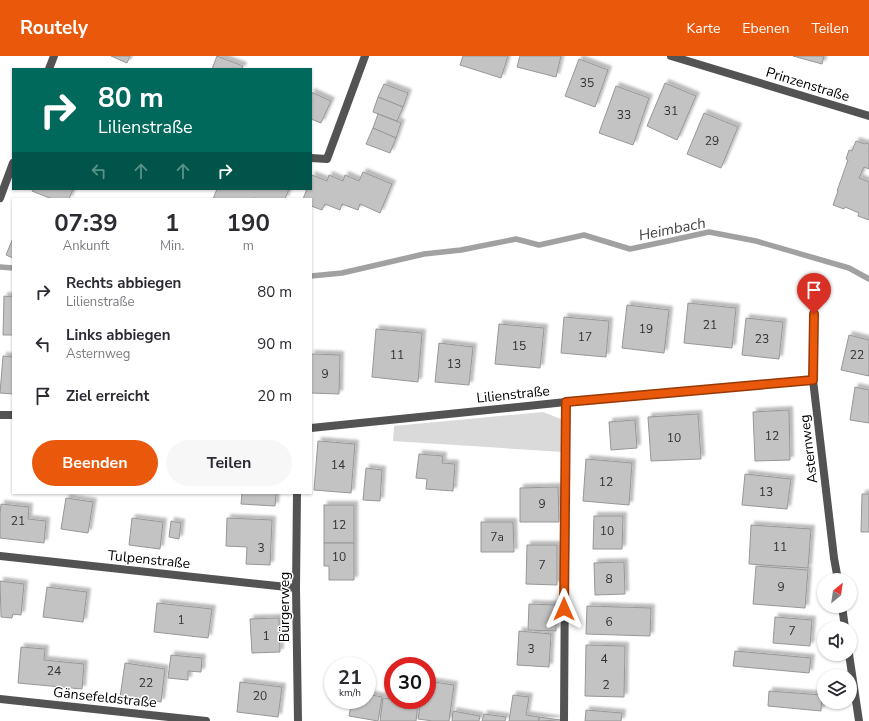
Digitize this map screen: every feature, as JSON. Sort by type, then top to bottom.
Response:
[{"type":"street","points":[[49,68],[54,56]]},
{"type":"street","points":[[312,158],[327,159],[365,56]]},
{"type":"street","name":"Prinzenstraße","points":[[671,56],[869,116]]},
{"type":"street","points":[[0,198],[12,166]]},
{"type":"street","name":"Asternweg","points":[[814,314],[813,380],[837,573]]},
{"type":"street","name":"Lilienstraße","points":[[312,428],[566,402],[813,380]]},
{"type":"street","points":[[564,721],[566,402]]},
{"type":"street","points":[[0,415],[12,415]]},
{"type":"street","name":"Bürgerweg","points":[[297,494],[296,588],[298,721]]},
{"type":"street","name":"Tulpenstraße","points":[[0,556],[296,588]]},
{"type":"street","points":[[850,661],[859,721]]},
{"type":"street","name":"Gänsefeldstraße","points":[[0,699],[206,721]]},
{"type":"shaded area","points":[[543,412],[561,419],[562,452],[393,441],[394,426]]},
{"type":"building","points":[[111,56],[130,56],[127,63]]},
{"type":"building","points":[[217,56],[243,66],[242,68],[212,68]]},
{"type":"building","points":[[463,56],[508,56],[501,78],[460,65]]},
{"type":"building","points":[[520,56],[561,56],[556,77],[517,67]]},
{"type":"building","points":[[793,56],[824,56],[822,64]]},
{"type":"building","points":[[579,59],[608,70],[595,107],[565,96]]},
{"type":"building","points":[[665,83],[696,96],[677,140],[647,126]]},
{"type":"building","points":[[384,84],[408,93],[403,107],[378,97]]},
{"type":"building","points":[[616,86],[649,98],[633,145],[599,133]]},
{"type":"building","points":[[312,92],[331,101],[321,123],[312,119]]},
{"type":"building","points":[[378,97],[403,107],[397,121],[373,112]]},
{"type":"building","points":[[704,113],[738,127],[721,168],[687,154]]},
{"type":"building","points":[[378,114],[401,123],[396,138],[373,128]]},
{"type":"building","points":[[373,128],[396,138],[390,153],[366,144]]},
{"type":"building","points":[[856,141],[869,144],[869,169],[864,167],[859,178],[869,182],[869,220],[858,216],[859,213],[845,207],[844,209],[833,205],[848,160],[846,159],[849,150],[852,151]]},
{"type":"building","points":[[363,172],[392,184],[380,213],[360,204],[358,210],[342,204],[340,210],[325,204],[322,210],[312,206],[312,198],[303,198],[307,190],[312,190],[312,175],[327,181],[329,175],[343,181],[345,175],[359,181]]},
{"type":"building","points":[[73,190],[69,198],[50,198],[32,191]]},
{"type":"building","points":[[217,190],[289,190],[285,198],[213,198]]},
{"type":"building","points":[[12,240],[12,258],[6,255]]},
{"type":"building","points":[[4,296],[12,297],[12,335],[3,335]]},
{"type":"building","points":[[688,303],[736,308],[732,348],[684,343]]},
{"type":"building","points":[[627,305],[669,310],[664,353],[622,348]]},
{"type":"building","points":[[564,317],[609,321],[606,357],[561,353]]},
{"type":"building","points":[[746,318],[783,322],[779,359],[742,355]]},
{"type":"building","points":[[499,324],[544,328],[540,368],[495,364]]},
{"type":"building","points":[[376,329],[422,333],[418,382],[372,377]]},
{"type":"building","points":[[849,335],[869,340],[869,376],[841,370]]},
{"type":"building","points":[[439,343],[473,347],[469,385],[435,382]]},
{"type":"building","points":[[312,354],[340,355],[339,394],[312,393]]},
{"type":"building","points":[[3,356],[12,357],[12,394],[0,393]]},
{"type":"building","points":[[855,387],[869,390],[869,423],[850,420]]},
{"type":"building","points":[[789,410],[790,460],[755,461],[753,412]]},
{"type":"building","points":[[698,414],[701,459],[651,461],[648,417]]},
{"type":"building","points":[[635,420],[637,448],[611,450],[609,422]]},
{"type":"building","points":[[318,441],[355,444],[351,493],[314,490]]},
{"type":"building","points":[[419,454],[443,456],[442,463],[455,464],[453,491],[426,489],[427,479],[416,478]]},
{"type":"building","points":[[586,459],[632,463],[629,505],[583,501]]},
{"type":"building","points":[[366,468],[382,470],[380,501],[363,500]]},
{"type":"building","points":[[745,474],[791,479],[787,509],[742,505]]},
{"type":"building","points":[[558,487],[559,522],[520,522],[520,488]]},
{"type":"building","points":[[242,494],[276,494],[275,506],[241,504]]},
{"type":"building","points":[[862,494],[869,494],[869,532],[861,532]]},
{"type":"building","points":[[66,498],[93,502],[88,533],[61,529]]},
{"type":"building","points":[[1,504],[29,507],[28,519],[46,521],[44,543],[0,538]]},
{"type":"building","points":[[324,505],[354,505],[354,543],[324,543]]},
{"type":"building","points":[[594,516],[623,516],[622,549],[593,549]]},
{"type":"building","points":[[132,518],[163,522],[160,549],[129,545]]},
{"type":"building","points":[[227,518],[272,520],[270,565],[246,564],[247,547],[226,546]]},
{"type":"building","points":[[171,521],[181,523],[179,539],[169,537]]},
{"type":"building","points":[[481,522],[513,522],[514,552],[481,552]]},
{"type":"building","points":[[751,525],[811,529],[808,568],[749,564]]},
{"type":"building","points":[[324,543],[354,543],[354,580],[329,580],[329,566],[324,566]]},
{"type":"building","points":[[527,545],[557,545],[557,585],[526,584]]},
{"type":"building","points":[[624,562],[625,594],[595,595],[594,563]]},
{"type":"building","points":[[756,566],[808,570],[805,608],[753,604]]},
{"type":"building","points":[[0,581],[24,584],[21,615],[13,614],[12,618],[1,617]]},
{"type":"building","points":[[47,587],[87,592],[83,622],[43,617]]},
{"type":"building","points":[[157,603],[212,609],[208,638],[154,632]]},
{"type":"building","points":[[529,604],[556,605],[556,631],[528,630]]},
{"type":"building","points":[[587,606],[651,608],[650,636],[586,634]]},
{"type":"building","points":[[775,617],[812,620],[810,646],[773,643]]},
{"type":"building","points":[[279,618],[280,652],[252,653],[250,619]]},
{"type":"building","points":[[519,631],[551,634],[549,667],[517,665]]},
{"type":"building","points":[[586,645],[625,646],[624,697],[585,696]]},
{"type":"building","points":[[21,647],[45,649],[44,660],[84,664],[82,689],[18,683]]},
{"type":"building","points":[[735,651],[811,658],[809,673],[733,666]]},
{"type":"building","points":[[171,655],[202,658],[201,672],[188,671],[188,680],[168,678]]},
{"type":"building","points":[[125,663],[165,669],[161,702],[120,697]]},
{"type":"building","points":[[240,682],[282,687],[278,717],[237,712]]},
{"type":"building","points":[[436,682],[454,685],[449,721],[418,719],[420,709],[436,709]]},
{"type":"building","points":[[769,691],[817,695],[817,709],[821,709],[821,711],[768,706]]},
{"type":"building","points":[[513,695],[529,697],[526,715],[539,717],[539,721],[509,721]]},
{"type":"building","points":[[376,696],[382,697],[378,721],[349,716],[350,709],[376,709]]},
{"type":"building","points":[[383,698],[384,709],[417,709],[416,721],[380,721]]},
{"type":"building","points":[[586,710],[622,713],[621,721],[585,721]]},
{"type":"building","points":[[453,711],[480,716],[479,721],[452,721]]},
{"type":"building","points":[[484,714],[506,717],[505,721],[482,721]]},
{"type":"building","points":[[539,717],[560,720],[539,721]]},
{"type":"waterway","name":"Heimbach","points":[[312,276],[342,273],[424,254],[461,250],[516,239],[539,245],[584,235],[630,249],[709,232],[756,241],[849,268],[869,279]]},
{"type":"waterway","name":"Heimbach","points":[[0,267],[12,268]]},
{"type":"route","points":[[564,609],[566,402],[813,380],[814,314]]}]
